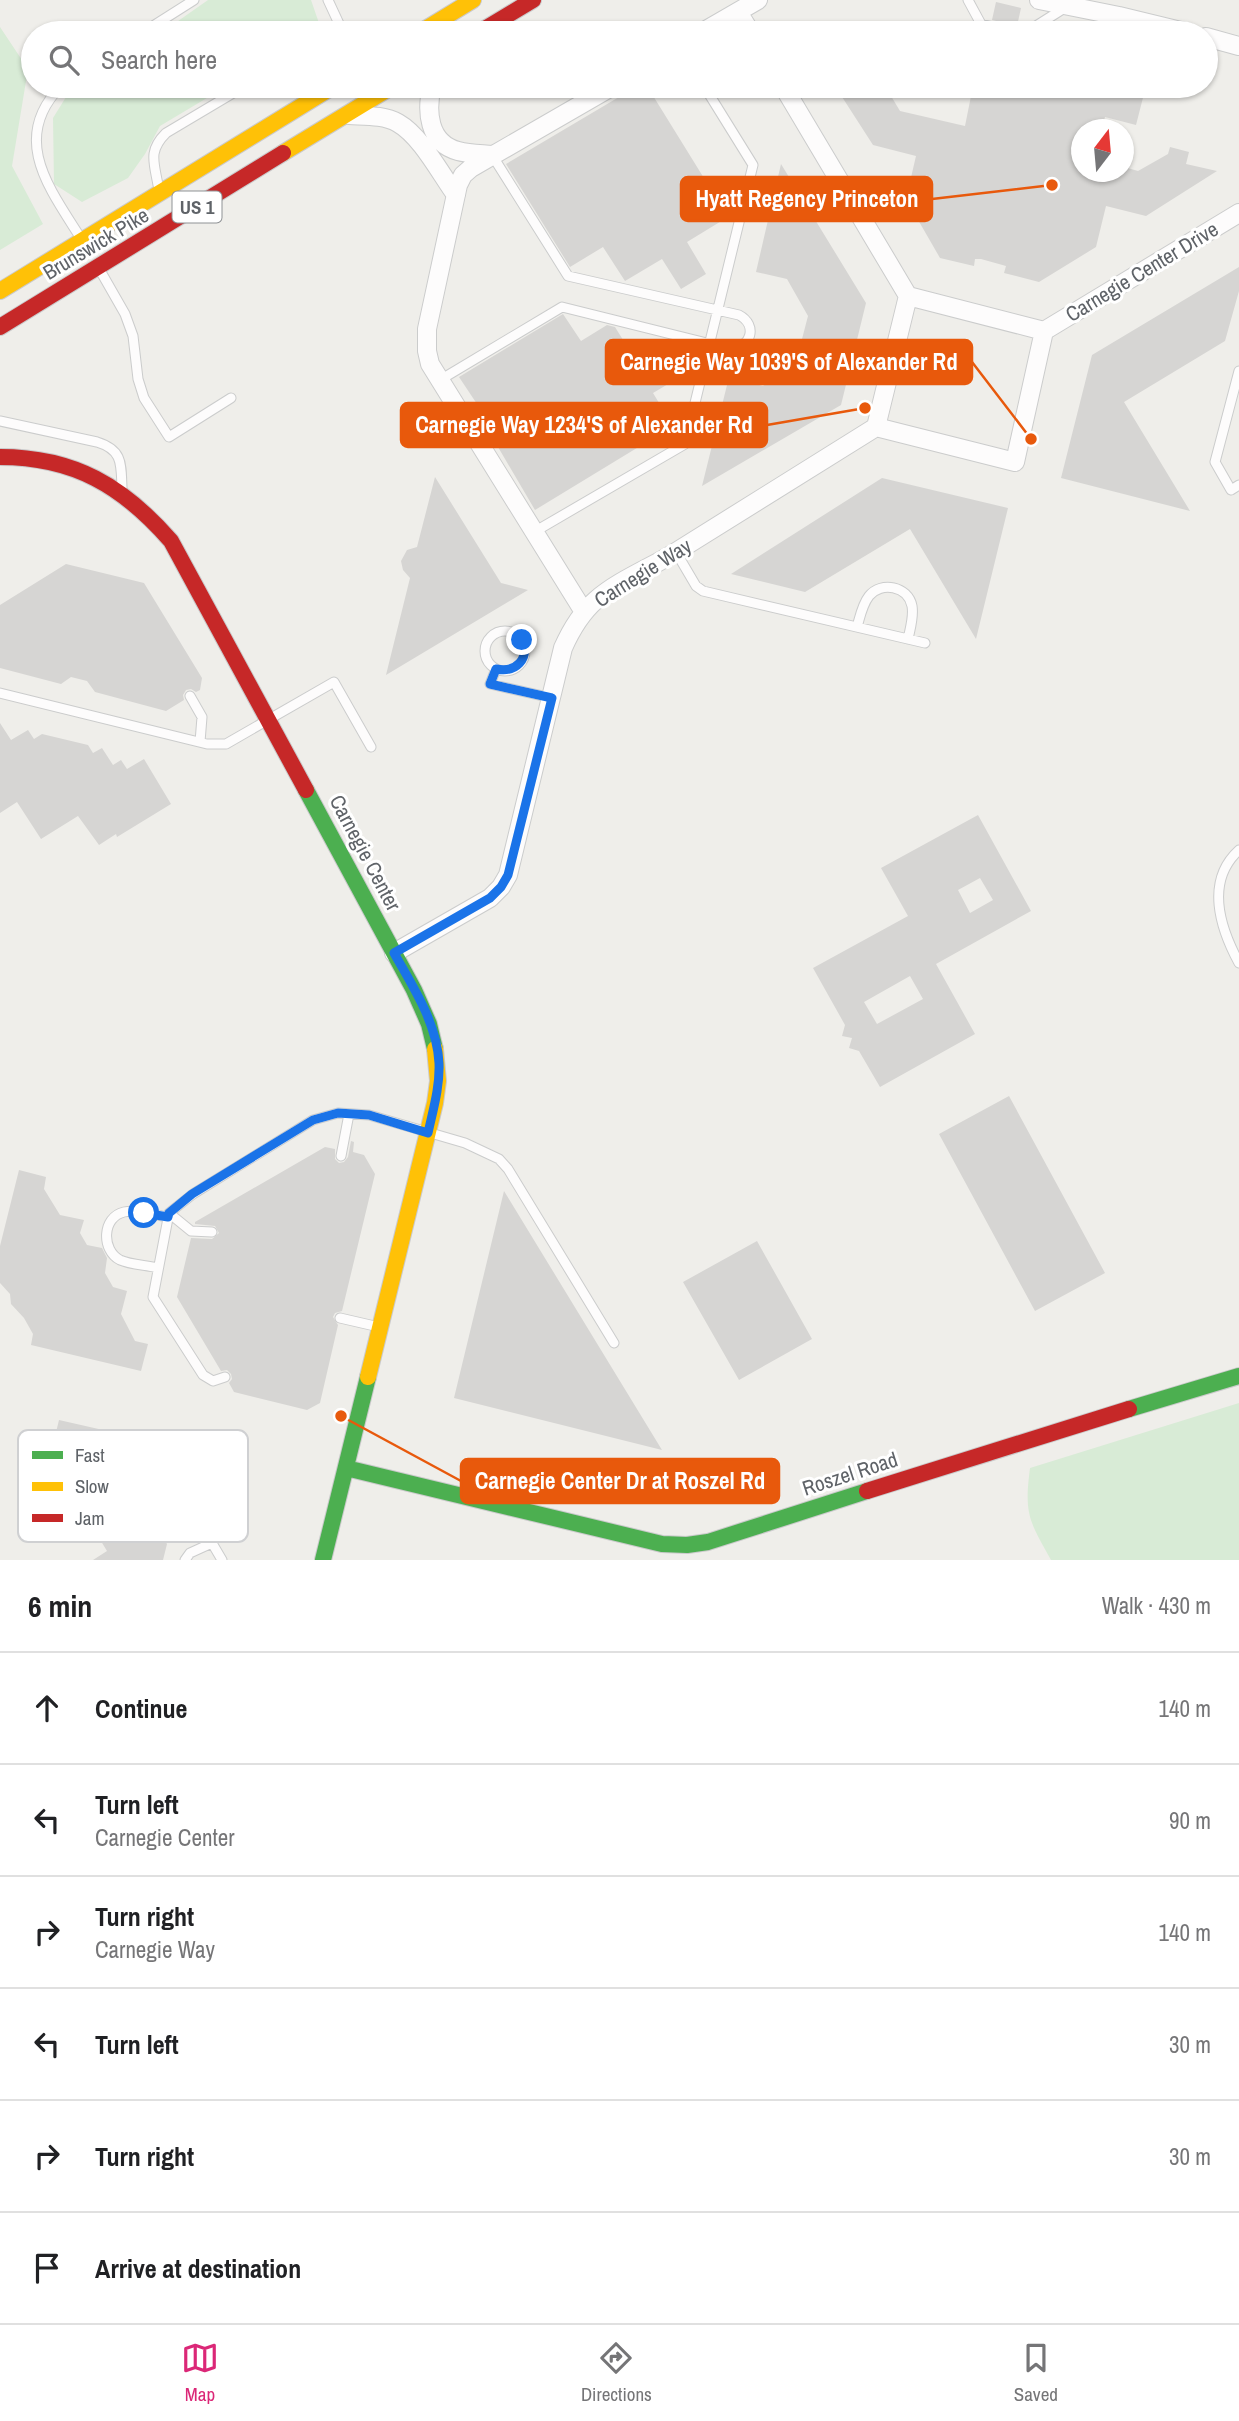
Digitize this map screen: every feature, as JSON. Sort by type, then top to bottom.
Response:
[{"type":"main road","points":[[439,21],[473,0]]},
{"type":"main road","points":[[498,21],[533,0]]},
{"type":"main road","name":"Brunswick Pike","points":[[0,291],[315,98]]},
{"type":"main road","name":"Brunswick Pike","points":[[0,327],[374,98]]},
{"type":"main road","name":"Carnegie Center","points":[[0,457],[63,464],[89,474],[122,493],[154,519],[171,541],[428,1017],[435,1040],[439,1063],[438,1088],[323,1560]]},
{"type":"main road","name":"Roszel Road","points":[[346,1468],[662,1544],[687,1545],[708,1542],[965,1459],[1239,1376]]},
{"type":"street","points":[[722,21],[758,0]]},
{"type":"street","points":[[1038,0],[1140,21]]},
{"type":"street","points":[[738,12],[744,21]]},
{"type":"street","points":[[1218,40],[1239,46]]},
{"type":"street","points":[[429,98],[430,124],[441,142],[457,151],[492,155]]},
{"type":"street","points":[[584,612],[439,380],[426,351],[427,329],[456,195],[463,175],[492,155],[592,98]]},
{"type":"street","points":[[789,98],[908,296],[876,427]]},
{"type":"street","points":[[346,115],[397,122],[414,136],[456,195]]},
{"type":"street","name":"Carnegie Center Drive","points":[[908,296],[1044,331],[1239,213]]},
{"type":"street","name":"Carnegie Center Drive","points":[[876,427],[1015,462],[1044,331]]},
{"type":"street","name":"Carnegie Way","points":[[394,953],[490,898],[501,887],[512,864],[563,648],[584,612],[607,593],[876,427]]},
{"type":"lane","points":[[161,21],[194,0]]},
{"type":"lane","points":[[328,0],[338,21]]},
{"type":"lane","points":[[968,0],[980,21]]},
{"type":"lane","points":[[1044,21],[1066,7]]},
{"type":"lane","points":[[53,98],[43,113],[35,154],[44,179],[82,241]]},
{"type":"lane","points":[[159,194],[153,156],[156,143],[166,132],[224,98]]},
{"type":"lane","points":[[534,531],[685,444],[753,165],[711,98]]},
{"type":"lane","points":[[439,380],[562,307],[709,345],[740,349],[751,334],[746,319],[568,276],[492,155]]},
{"type":"lane","points":[[99,267],[125,314],[133,337],[138,379],[144,398],[169,437],[231,398]]},
{"type":"lane","points":[[1239,371],[1215,462],[1231,489],[1239,485]]},
{"type":"lane","points":[[0,421],[97,442],[111,448],[119,458],[122,493]]},
{"type":"lane","points":[[676,552],[696,586],[703,591],[925,643]]},
{"type":"lane","points":[[857,627],[863,604],[871,593],[882,587],[895,588],[907,594],[912,605],[908,639]]},
{"type":"lane","points":[[498,632],[511,632],[522,640],[523,659],[515,668],[496,669],[485,653],[488,640],[498,632]]},
{"type":"lane","points":[[496,669],[490,684],[552,698]]},
{"type":"lane","points":[[0,693],[200,742],[226,744],[334,682],[372,747]]},
{"type":"lane","points":[[190,696],[202,717],[200,742]]},
{"type":"lane","points":[[1239,850],[1228,864],[1218,891],[1218,907],[1239,963]]},
{"type":"lane","points":[[225,1377],[213,1381],[203,1375],[153,1297],[169,1215],[192,1194],[313,1120],[338,1113],[369,1115],[482,1150],[499,1159],[508,1169],[614,1343]]},
{"type":"lane","points":[[341,1156],[349,1114]]},
{"type":"lane","points":[[158,1268],[120,1260],[109,1249],[106,1240],[108,1227],[114,1218],[124,1212],[169,1215],[191,1231],[212,1232]]},
{"type":"lane","points":[[340,1318],[380,1327]]},
{"type":"lane","points":[[185,1560],[190,1553],[212,1543],[222,1560]]},
{"type":"green space","points":[[208,0],[311,0],[318,21],[178,21]]},
{"type":"green space","points":[[0,27],[21,58],[21,98],[23,98],[12,166],[43,224],[0,250]]},
{"type":"green space","points":[[65,98],[207,98],[160,126],[128,178],[82,202],[54,184],[53,118]]},
{"type":"green space","points":[[1239,1403],[1239,1560],[1051,1560],[1030,1517],[1030,1468]]},
{"type":"building","points":[[996,2],[1021,8],[1018,21],[992,20]]},
{"type":"building","points":[[617,98],[654,98],[728,217],[687,242],[706,274],[681,289],[662,259],[625,281],[603,247],[570,267],[506,164]]},
{"type":"building","points":[[843,98],[892,98],[900,111],[965,126],[971,98],[1143,98],[1136,125],[1134,119],[1071,119],[1071,182],[1134,182],[1134,170],[1138,171],[1168,154],[1170,147],[1189,152],[1186,164],[1217,171],[1146,216],[1106,206],[1096,247],[1039,282],[1004,273],[1006,266],[981,259],[975,259],[974,266],[940,258],[906,199],[916,156],[873,145]]},
{"type":"building","points":[[781,164],[866,303],[841,405],[702,486],[729,377],[763,386],[796,362],[808,316],[787,279],[756,272]]},
{"type":"building","points":[[1239,267],[1239,291],[1225,341],[1124,402],[1190,511],[1061,478],[1092,355]]},
{"type":"building","points":[[563,314],[581,341],[607,325],[615,327],[638,364],[668,345],[685,374],[653,393],[673,426],[535,510],[474,406],[477,404],[459,377]]},
{"type":"building","points":[[435,477],[501,583],[528,590],[386,675],[410,578],[403,570],[401,561],[407,550],[417,547]]},
{"type":"building","points":[[882,478],[1008,508],[976,639],[910,529],[805,592],[731,574]]},
{"type":"building","points":[[66,564],[144,583],[202,678],[200,690],[186,690],[184,700],[166,711],[95,692],[87,681],[71,677],[61,684],[0,668],[0,605]]},
{"type":"building","points":[[0,723],[11,740],[28,730],[34,739],[42,734],[88,745],[93,753],[102,748],[113,765],[121,760],[127,769],[144,759],[171,804],[99,845],[78,816],[41,839],[17,802],[0,813]]},
{"type":"building","points":[[978,815],[1031,911],[936,964],[975,1034],[880,1087],[859,1051],[849,1048],[852,1038],[842,1036],[845,1025],[813,968],[908,916],[881,868]],"holes":[[[980,878],[993,900],[970,913],[958,890]],[[910,976],[923,999],[877,1024],[864,1002]]]},
{"type":"building","points":[[1009,1096],[1105,1273],[1035,1311],[939,1134]]},
{"type":"building","points":[[351,1141],[354,1142],[353,1152],[364,1155],[375,1174],[342,1311],[335,1313],[333,1317],[338,1325],[320,1403],[307,1410],[234,1392],[229,1383],[231,1374],[227,1370],[221,1371],[177,1297],[191,1238],[212,1239],[219,1233],[215,1226],[195,1222],[325,1147],[335,1149],[335,1159],[339,1163],[344,1162],[348,1157]]},
{"type":"building","points":[[19,1170],[46,1177],[44,1189],[60,1215],[84,1220],[80,1233],[87,1245],[102,1248],[107,1258],[105,1273],[113,1287],[127,1291],[121,1314],[135,1341],[148,1344],[141,1371],[31,1345],[33,1334],[24,1318],[11,1304],[10,1294],[0,1283],[0,1246]]},
{"type":"building","points":[[504,1191],[662,1450],[454,1398]]},
{"type":"building","points":[[757,1241],[812,1339],[739,1380],[683,1282]]},
{"type":"building","points":[[59,1420],[103,1430],[57,1430]]},
{"type":"building","points":[[102,1542],[167,1544],[163,1560],[93,1560],[107,1551]]},
{"type":"traffic: fast","points":[[306,790],[414,990],[429,1024],[435,1049]]},
{"type":"traffic: fast","points":[[1129,1409],[1239,1376]]},
{"type":"traffic: fast","points":[[323,1560],[368,1377]]},
{"type":"traffic: fast","points":[[346,1468],[662,1544],[708,1542],[867,1491]]},
{"type":"traffic: slow","points":[[439,21],[473,0]]},
{"type":"traffic: slow","points":[[0,291],[314,98]]},
{"type":"traffic: slow","points":[[283,153],[373,98]]},
{"type":"traffic: slow","points":[[368,1377],[435,1103],[438,1081],[435,1049]]},
{"type":"traffic: jam","points":[[498,21],[533,0]]},
{"type":"traffic: jam","points":[[0,327],[283,153]]},
{"type":"traffic: jam","points":[[0,457],[51,462],[95,478],[134,505],[171,541],[306,790]]},
{"type":"traffic: jam","points":[[867,1491],[1129,1409]]},
{"type":"place","name":"Hyatt Regency Princeton","points":[[1052,185]]},
{"type":"place","name":"Carnegie Way 1234'S of Alexander Rd","points":[[865,408]]},
{"type":"place","name":"Carnegie Way 1039'S of Alexander Rd","points":[[1031,439]]},
{"type":"place","name":"Carnegie Center Dr at Roszel Rd","points":[[341,1416]]},
{"type":"route","points":[[144,1213],[168,1217],[169,1213],[192,1194],[313,1120],[338,1113],[369,1115],[428,1133],[438,1088],[439,1063],[435,1040],[428,1017],[394,953],[490,898],[508,875],[552,698],[490,684],[496,669],[509,670],[520,664],[525,652],[522,640]]}]
